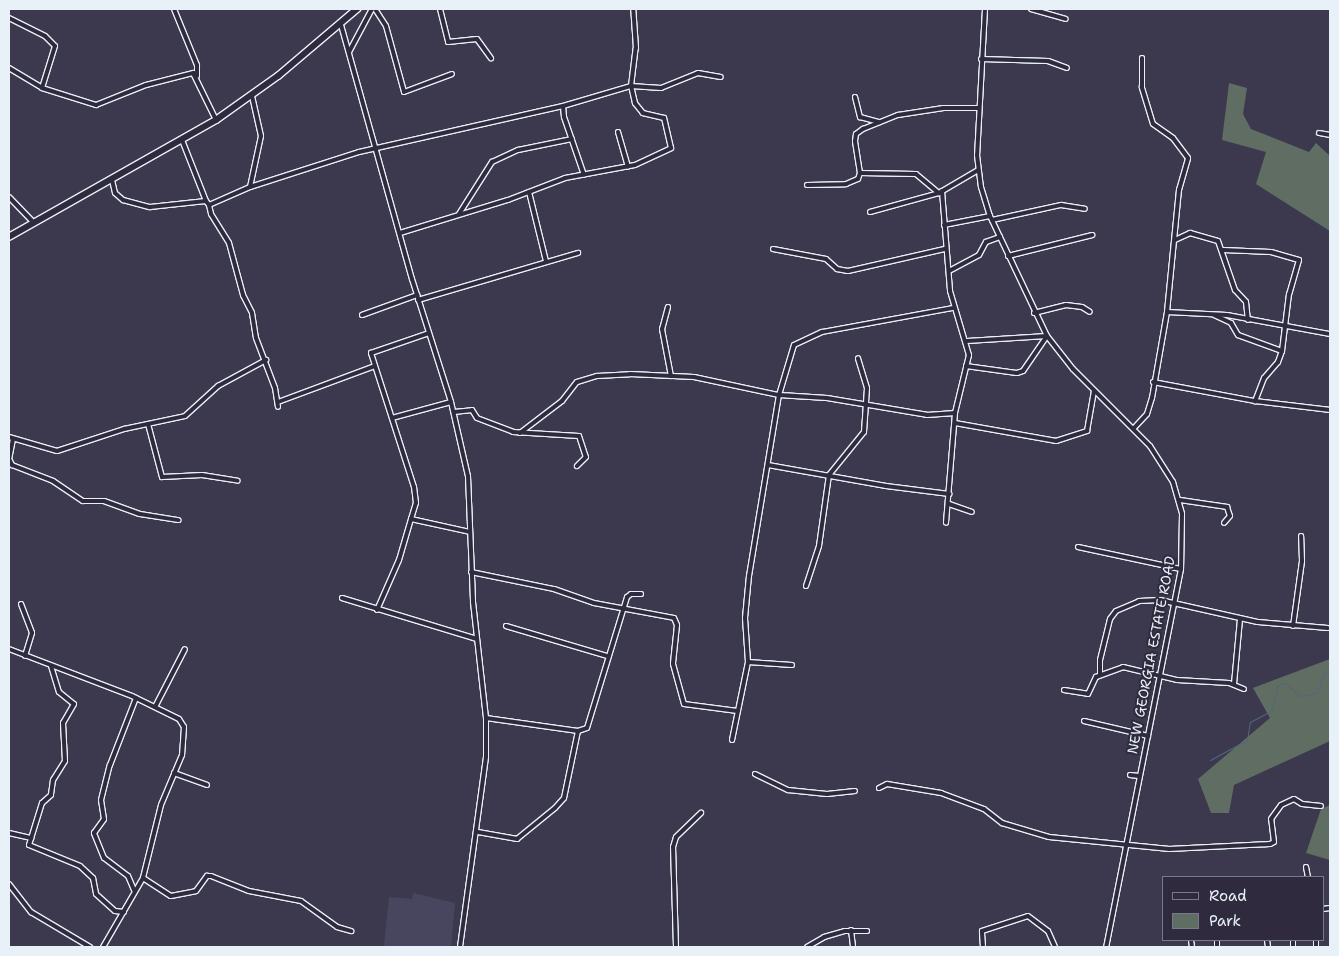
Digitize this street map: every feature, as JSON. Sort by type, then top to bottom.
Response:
[{"type":"street","points":[[174,9],[197,65],[197,76],[207,107],[216,120]]},
{"type":"street","points":[[9,236],[32,221],[112,180],[216,120],[252,96],[341,25],[358,9]]},
{"type":"street","points":[[349,52],[374,9],[386,26],[404,92],[452,74]]},
{"type":"street","points":[[440,9],[448,42],[477,39],[491,58]]},
{"type":"street","points":[[400,233],[584,174],[628,167],[647,161],[672,146],[664,118],[643,113],[635,103],[631,86],[636,48],[632,9]]},
{"type":"street","name":"NEW GEORGIA ESTATE ROAD","points":[[985,9],[978,108],[978,170],[991,218],[1034,313],[1047,336],[1094,391],[1134,428],[1164,464],[1180,500],[1184,534],[1181,569],[1106,947]]},
{"type":"street","points":[[1031,9],[1066,19]]},
{"type":"street","points":[[9,18],[45,36],[55,46],[42,88]]},
{"type":"street","points":[[341,25],[418,297],[454,412],[467,469],[471,572],[486,718],[485,772],[478,832],[460,947]]},
{"type":"street","points":[[1134,428],[1147,414],[1168,312],[1179,190],[1188,158],[1173,138],[1153,124],[1142,87],[1142,58]]},
{"type":"street","points":[[981,59],[1048,61],[1066,68]]},
{"type":"street","points":[[9,68],[42,88],[96,105],[186,72],[197,76]]},
{"type":"street","points":[[112,180],[115,193],[123,200],[150,207],[208,203],[250,187],[376,148],[563,106],[631,86],[661,88],[698,73],[721,77]]},
{"type":"street","points":[[250,187],[261,136],[252,96]]},
{"type":"street","points":[[855,97],[860,117],[879,122]]},
{"type":"street","points":[[563,106],[584,174]]},
{"type":"street","points":[[807,185],[846,184],[858,178],[860,172],[855,151],[856,134],[879,122],[924,110],[978,108]]},
{"type":"street","points":[[618,132],[628,167]]},
{"type":"street","points":[[1319,133],[1330,135]]},
{"type":"street","points":[[459,215],[492,162],[518,150],[572,139]]},
{"type":"street","points":[[182,140],[211,214],[229,243],[243,295],[252,313],[256,338],[266,360],[278,404],[374,366]]},
{"type":"street","points":[[870,212],[940,192],[978,170]]},
{"type":"street","points":[[860,172],[916,174],[940,192],[945,249],[954,308],[967,341],[969,355],[955,412],[946,523]]},
{"type":"street","points":[[529,192],[546,261]]},
{"type":"street","points":[[9,197],[32,221]]},
{"type":"street","points":[[944,224],[991,218],[1062,205],[1085,209]]},
{"type":"street","points":[[1175,240],[1186,233],[1218,241],[1223,250],[1234,290],[1246,302],[1248,320]]},
{"type":"street","points":[[1008,256],[1092,235]]},
{"type":"street","points":[[949,271],[979,255],[986,242],[1000,237]]},
{"type":"street","points":[[773,249],[826,259],[836,269],[848,270],[945,249]]},
{"type":"street","points":[[1223,250],[1271,252],[1299,259],[1290,294],[1287,328],[1282,351],[1278,362],[1264,378],[1255,401]]},
{"type":"street","points":[[362,315],[418,297],[578,253]]},
{"type":"street","points":[[1034,313],[1066,305],[1082,306],[1090,312]]},
{"type":"street","points":[[668,307],[662,329],[671,376]]},
{"type":"street","points":[[732,740],[748,662],[745,618],[779,394],[794,344],[810,334],[954,308]]},
{"type":"street","points":[[1168,312],[1212,314],[1330,334]]},
{"type":"street","points":[[1212,314],[1231,323],[1238,335],[1282,351]]},
{"type":"street","points":[[377,610],[399,560],[416,496],[374,366],[373,351],[429,333]]},
{"type":"street","points":[[967,341],[1020,340],[1047,336]]},
{"type":"street","points":[[966,366],[1017,373],[1023,371],[1047,336]]},
{"type":"street","points":[[806,586],[819,546],[828,475],[863,436],[867,388],[858,358]]},
{"type":"street","points":[[179,520],[140,514],[104,501],[83,501],[54,481],[12,465],[9,459],[11,438],[57,452],[148,424],[185,416],[218,386],[266,360]]},
{"type":"street","points":[[520,433],[545,415],[577,382],[586,378],[640,374],[724,381],[779,394],[827,398],[927,415],[955,412]]},
{"type":"street","points":[[1154,382],[1255,401],[1330,409],[1330,403]]},
{"type":"street","points":[[954,422],[1056,441],[1088,431],[1094,391]]},
{"type":"street","points":[[392,418],[451,402]]},
{"type":"street","points":[[454,412],[472,410],[477,418],[520,433],[579,436],[586,457],[577,466]]},
{"type":"street","points":[[148,424],[162,477],[202,475],[238,481]]},
{"type":"street","points":[[768,465],[949,494]]},
{"type":"street","points":[[1180,500],[1227,507],[1230,516],[1224,523]]},
{"type":"street","points":[[949,504],[972,512]]},
{"type":"street","points":[[411,519],[470,532]]},
{"type":"street","points":[[1293,626],[1302,561],[1301,536]]},
{"type":"street","points":[[1078,548],[1181,569]]},
{"type":"street","points":[[471,572],[554,588],[624,609],[662,614],[677,621],[673,664],[684,704],[738,711]]},
{"type":"street","points":[[486,718],[578,731],[587,728],[590,724],[607,656],[628,595],[641,594]]},
{"type":"street","points":[[342,598],[477,639]]},
{"type":"street","points":[[1064,690],[1088,694],[1100,675],[1104,638],[1116,611],[1139,601],[1174,603],[1240,619],[1293,626],[1328,628]]},
{"type":"street","points":[[21,604],[32,633],[25,656]]},
{"type":"street","points":[[1234,684],[1240,619]]},
{"type":"street","points":[[506,626],[607,656]]},
{"type":"street","points":[[9,649],[136,698],[179,719],[184,727],[182,755],[161,805],[143,878],[134,890],[124,912],[103,947]]},
{"type":"street","points":[[155,707],[185,649]]},
{"type":"street","points":[[748,662],[792,665]]},
{"type":"street","points":[[51,666],[59,692],[74,704],[62,723],[65,760],[53,780],[51,795],[42,803],[29,845],[80,866],[93,878],[96,894],[115,911],[124,912]]},
{"type":"street","points":[[1100,675],[1123,667],[1204,684],[1234,684],[1244,689]]},
{"type":"street","points":[[134,890],[128,876],[104,858],[94,833],[104,819],[101,800],[110,765],[136,698]]},
{"type":"street","points":[[1084,721],[1148,736]]},
{"type":"street","points":[[478,832],[517,839],[555,808],[564,798],[578,731]]},
{"type":"street","points":[[174,773],[207,785]]},
{"type":"street","points":[[755,774],[788,790],[827,794],[855,791]]},
{"type":"street","points":[[1130,775],[1139,776]]},
{"type":"street","points":[[879,788],[887,784],[941,793],[984,809],[1002,822],[1049,837],[1169,849],[1270,844],[1274,842],[1271,820],[1281,806],[1294,799],[1302,804],[1321,806]]},
{"type":"street","points":[[676,947],[672,847],[676,837],[701,813]]},
{"type":"street","points":[[9,832],[31,838]]},
{"type":"street","points":[[1306,867],[1308,876]]},
{"type":"street","points":[[143,878],[171,896],[196,891],[207,876],[211,876],[249,891],[301,902],[337,927],[350,932]]},
{"type":"street","points":[[9,884],[31,912],[90,947]]},
{"type":"street","points":[[983,947],[982,930],[1028,916],[1048,931],[1055,947]]},
{"type":"street","points":[[807,947],[824,937],[851,930],[867,931]]},
{"type":"street","points":[[851,930],[853,947]]},
{"type":"street","points":[[78,947],[82,942]]},
{"type":"shaded area","points":[[413,893],[455,903],[451,947],[384,946],[389,897],[412,899]]},
{"type":"green space","points":[[1229,83],[1247,88],[1243,114],[1251,129],[1309,152],[1316,143],[1330,156],[1330,231],[1256,184],[1266,152],[1222,140]]},
{"type":"green space","points":[[1330,659],[1330,741],[1234,785],[1229,813],[1211,813],[1198,779],[1270,718],[1253,688]]},
{"type":"green space","points":[[1330,805],[1330,860],[1306,853],[1321,809]]},
{"type":"waterway","points":[[1210,760],[1247,740],[1250,722],[1271,711],[1278,685],[1286,683],[1299,696],[1317,693],[1324,672],[1330,672]]}]
